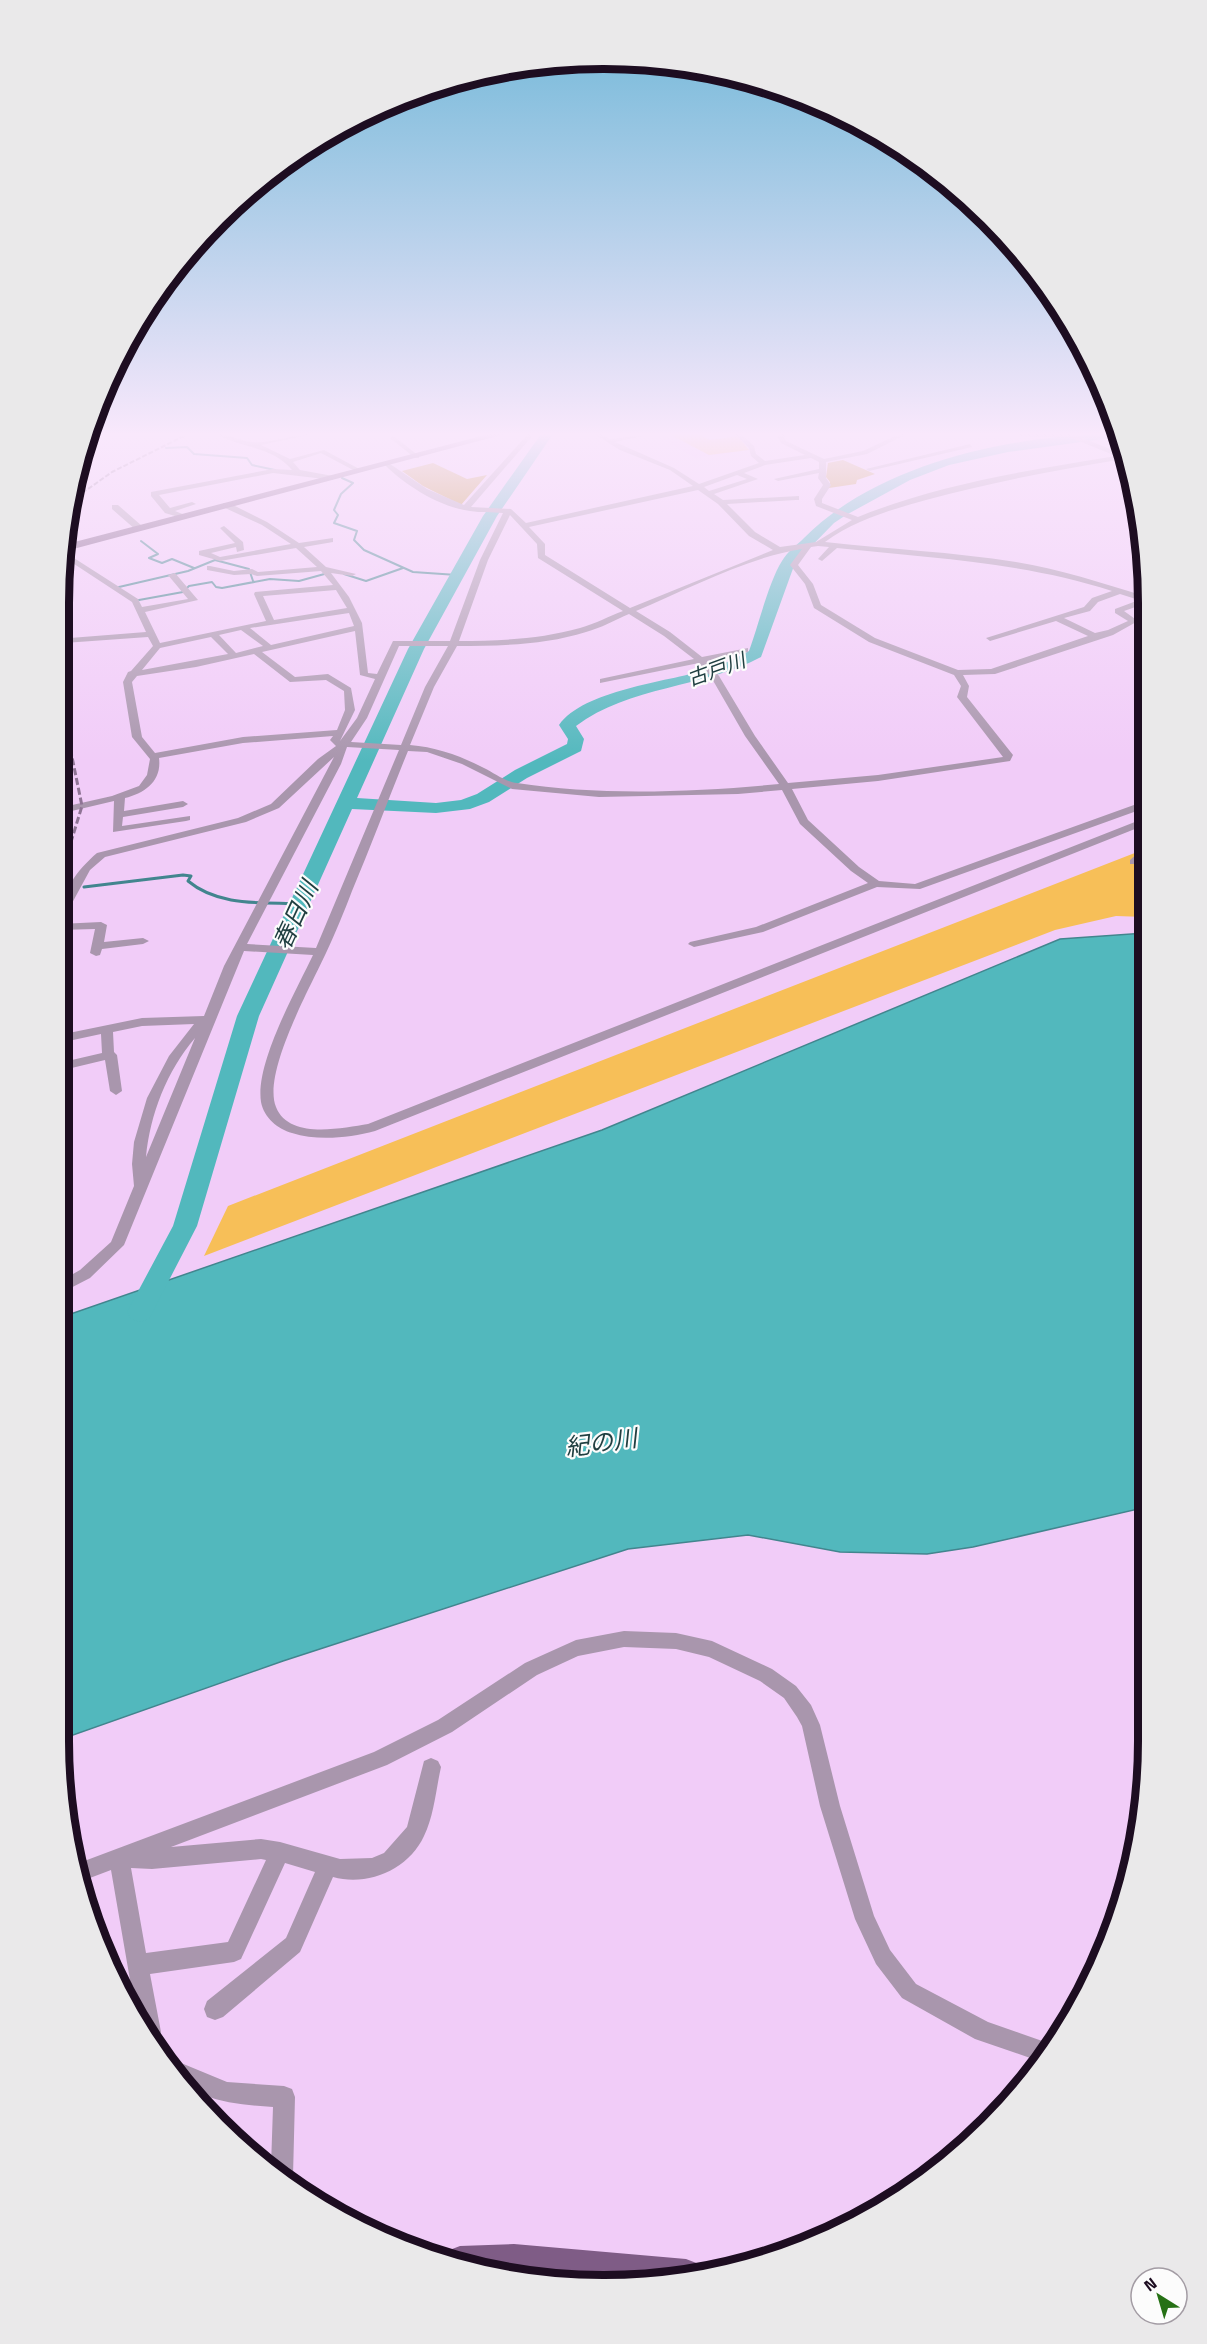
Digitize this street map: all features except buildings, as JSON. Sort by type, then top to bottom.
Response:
[{"type":"main road","points":[[72,548],[87,543]]},
{"type":"main road","points":[[490,2263],[514,2262],[644,2273]]},
{"type":"street","points":[[294,543],[324,569],[339,587],[352,610],[358,628],[364,675],[380,677]]},
{"type":"street","points":[[242,555],[240,544],[202,554],[220,559],[312,543]]},
{"type":"street","points":[[491,543],[453,645],[401,747],[321,952],[293,1008],[268,1081],[269,1109],[280,1123],[297,1131],[325,1134],[370,1128],[1138,824]]},
{"type":"street","points":[[540,543],[541,556],[668,634],[701,660],[715,676],[750,736],[785,786],[804,822],[855,869],[876,884]]},
{"type":"street","points":[[769,543],[779,550]]},
{"type":"street","points":[[814,544],[794,565],[809,584],[817,606],[872,640],[957,673],[992,672],[1094,636],[1110,633],[1134,621],[1118,611],[1138,603]]},
{"type":"street","points":[[69,1283],[85,1274],[117,1245],[205,1020],[240,947],[362,718],[396,643],[453,645],[560,636],[584,630],[779,550],[814,544],[1016,564],[1064,574],[1138,598]]},
{"type":"street","points":[[822,559],[835,546]]},
{"type":"street","points":[[71,557],[135,601],[142,610],[158,646]]},
{"type":"street","points":[[210,568],[234,573],[252,571],[257,574],[324,569],[352,574]]},
{"type":"street","points":[[142,610],[194,600],[172,575]]},
{"type":"street","points":[[272,622],[258,594],[339,587]]},
{"type":"street","points":[[990,639],[1087,609],[1095,600],[1120,591]]},
{"type":"street","points":[[69,809],[143,788],[155,771],[153,756],[137,737],[127,687],[131,674],[158,646],[243,627],[352,610]]},
{"type":"street","points":[[1057,618],[1094,636]]},
{"type":"street","points":[[243,627],[268,646]]},
{"type":"street","points":[[131,674],[234,656],[268,646],[358,628]]},
{"type":"street","points":[[69,641],[153,634]]},
{"type":"street","points":[[213,634],[234,656]]},
{"type":"street","points":[[254,650],[293,681],[328,677],[348,690],[349,716],[335,740],[337,744],[439,751],[497,780],[524,790],[646,794],[785,786],[939,771],[1007,759],[1008,755],[962,696],[965,686],[957,673]]},
{"type":"street","points":[[603,681],[745,650]]},
{"type":"street","points":[[153,756],[243,740],[341,732]]},
{"type":"street","points":[[69,899],[92,860],[116,850],[221,826],[264,812],[275,806],[321,761],[346,746]]},
{"type":"street","points":[[120,795],[117,830],[186,818]]},
{"type":"street","points":[[118,815],[183,804]]},
{"type":"street","points":[[694,944],[759,930],[876,884],[916,887],[979,867],[1138,806]]},
{"type":"street","points":[[1134,862],[1138,858]]},
{"type":"street","points":[[69,927],[101,926],[96,949],[143,941]]},
{"type":"street","points":[[240,947],[321,952]]},
{"type":"street","points":[[69,1037],[142,1022],[205,1020]]},
{"type":"street","points":[[140,1190],[138,1171],[145,1122],[165,1074],[180,1048],[205,1020]]},
{"type":"street","points":[[107,1032],[108,1056]]},
{"type":"street","points":[[69,1065],[111,1055],[116,1091]]},
{"type":"street","points":[[85,1870],[380,1759],[445,1726],[531,1669],[576,1648],[624,1639],[676,1641],[712,1650],[766,1675],[790,1692],[804,1711],[811,1725],[830,1806],[865,1920],[883,1957],[909,1990],[983,2031],[1039,2050]]},
{"type":"street","points":[[119,1857],[152,1859],[261,1850],[280,1852],[340,1869],[372,1868],[391,1861],[416,1832],[431,1767]]},
{"type":"street","points":[[138,1965],[234,1952],[280,1852]]},
{"type":"street","points":[[119,1857],[148,2019]]},
{"type":"street","points":[[216,2009],[293,1945],[328,1866]]},
{"type":"street","points":[[188,2077],[227,2093],[284,2097],[282,2168]]},
{"type":"shaded area","points":[[1138,852],[1138,917],[1116,916],[1055,930],[204,1256],[228,1206]]},
{"type":"water","name":"紀の川","points":[[1138,933],[1138,1509],[973,1547],[927,1554],[840,1552],[748,1535],[628,1549],[283,1661],[69,1736],[69,1315],[602,1130],[1060,939]]},
{"type":"waterway","points":[[144,543],[158,554],[149,558],[162,563],[172,559],[194,568]]},
{"type":"waterway","points":[[357,543],[364,550],[413,572],[457,575]]},
{"type":"waterway","name":"春日川","points":[[140,1312],[185,1226],[248,1016],[416,649],[475,543]]},
{"type":"waterway","name":"古戸川","points":[[347,803],[436,808],[464,805],[483,798],[521,774],[575,747],[576,739],[567,725],[584,712],[630,694],[736,665],[756,654],[788,562],[806,543]]},
{"type":"waterway","points":[[119,587],[188,571],[215,560],[249,569],[253,581]]},
{"type":"waterway","points":[[344,574],[366,581],[403,568]]},
{"type":"waterway","points":[[139,600],[183,592],[189,586],[212,582],[216,587],[222,588],[270,579],[299,581],[328,573]]},
{"type":"waterway","points":[[84,887],[183,875],[191,876],[188,881],[200,889],[227,899],[242,902],[301,904]]},
{"type":"railway","points":[[69,742],[82,806],[69,848]]}]
